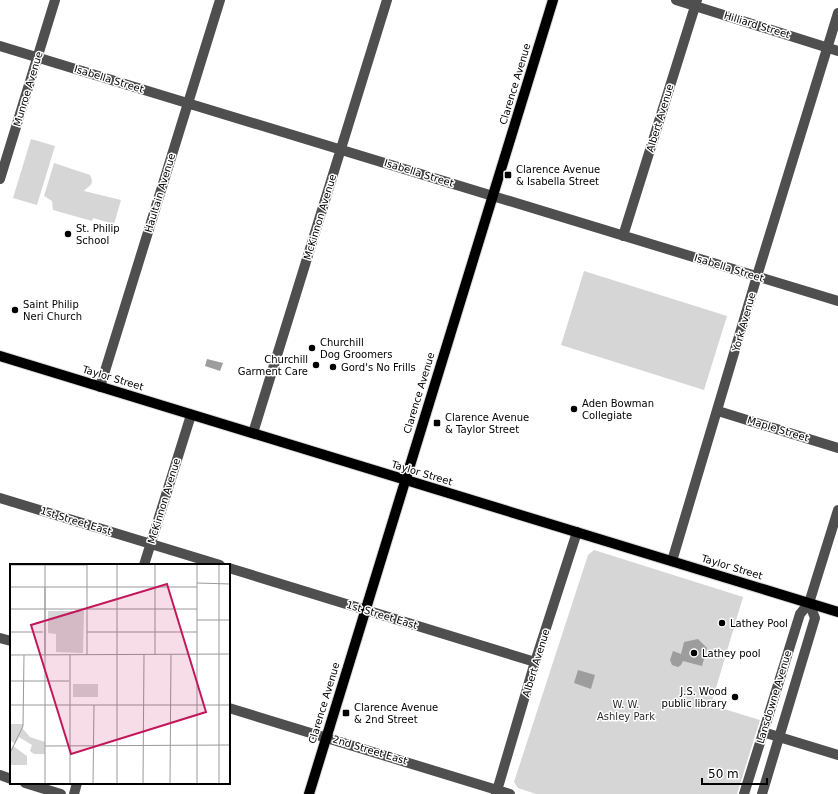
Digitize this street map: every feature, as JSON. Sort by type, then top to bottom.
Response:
[{"type":"main road","name":"Clarence Avenue","points":[[309,794],[553,0]]},
{"type":"main road","name":"Taylor Street","points":[[0,356],[838,612]]},
{"type":"street","name":"Munroe Avenue","points":[[0,179],[55,0]]},
{"type":"street","name":"Haultain Avenue","points":[[100,387],[220,0]]},
{"type":"street","name":"McKinnon Avenue","points":[[253,433],[386,0]]},
{"type":"street","name":"Hilliard Street","points":[[676,0],[696,3],[838,51]]},
{"type":"street","name":"Albert Avenue","points":[[623,236],[696,3]]},
{"type":"street","name":"York Avenue","points":[[672,561],[718,411],[757,276],[838,13]]},
{"type":"street","name":"Isabella Street","points":[[0,46],[838,301]]},
{"type":"street","name":"Maple Street","points":[[718,411],[838,448]]},
{"type":"street","name":"McKinnon Avenue","points":[[144,564],[191,414]]},
{"type":"street","name":"1st Street East","points":[[0,498],[217,564]]},
{"type":"street","name":"Lansdowne Avenue","points":[[744,794],[800,614],[809,603],[838,510]]},
{"type":"street","name":"Albert Avenue","points":[[496,792],[577,532]]},
{"type":"street","name":"1st Street East","points":[[230,568],[536,662]]},
{"type":"street","name":"Lansdowne Avenue","points":[[762,794],[815,618],[809,603]]},
{"type":"street","points":[[0,638],[10,641]]},
{"type":"street","name":"2nd Street East","points":[[230,708],[326,737],[496,792],[510,794]]},
{"type":"street","points":[[763,732],[838,755]]},
{"type":"street","points":[[0,775],[10,779]]},
{"type":"street","points":[[29,784],[61,794]]},
{"type":"street","points":[[74,794],[77,784]]},
{"type":"green space","points":[[31,139],[55,146],[37,205],[13,198]]},
{"type":"green space","points":[[54,163],[90,175],[92,183],[84,191],[121,200],[114,224],[93,218],[92,221],[53,210],[52,201],[44,196]]},
{"type":"green space","points":[[584,271],[727,316],[704,390],[561,345]]},
{"type":"green space","name":"W. W. Ashley Park","points":[[594,550],[743,597],[711,705],[760,720],[737,794],[536,794],[518,788],[514,782],[588,555]]},
{"type":"shaded area","points":[[207,359],[223,363],[220,371],[205,366]]},
{"type":"shaded area","name":"Lathey pool","points":[[698,639],[707,648],[702,666],[683,661],[678,667],[672,665],[670,660],[673,651],[681,654],[684,642]]},
{"type":"shaded area","points":[[578,670],[595,675],[591,689],[574,683]]},
{"type":"place","name":"Clarence Avenue & Isabella Street","points":[[508,175]]},
{"type":"place","name":"St. Philip School","points":[[68,234]]},
{"type":"place","name":"Saint Philip Neri Church","points":[[15,310]]},
{"type":"place","name":"Churchill Dog Groomers","points":[[312,348]]},
{"type":"place","name":"Churchill Garment Care","points":[[316,365]]},
{"type":"place","name":"Gord's No Frills","points":[[333,367]]},
{"type":"place","name":"Aden Bowman Collegiate","points":[[574,409]]},
{"type":"place","name":"Clarence Avenue & Taylor Street","points":[[437,423]]},
{"type":"place","name":"Lathey Pool","points":[[722,623]]},
{"type":"place","name":"Lathey pool","points":[[694,653]]},
{"type":"place","name":"J.S. Wood public library","points":[[735,697]]},
{"type":"place","name":"Clarence Avenue & 2nd Street","points":[[346,713]]}]
